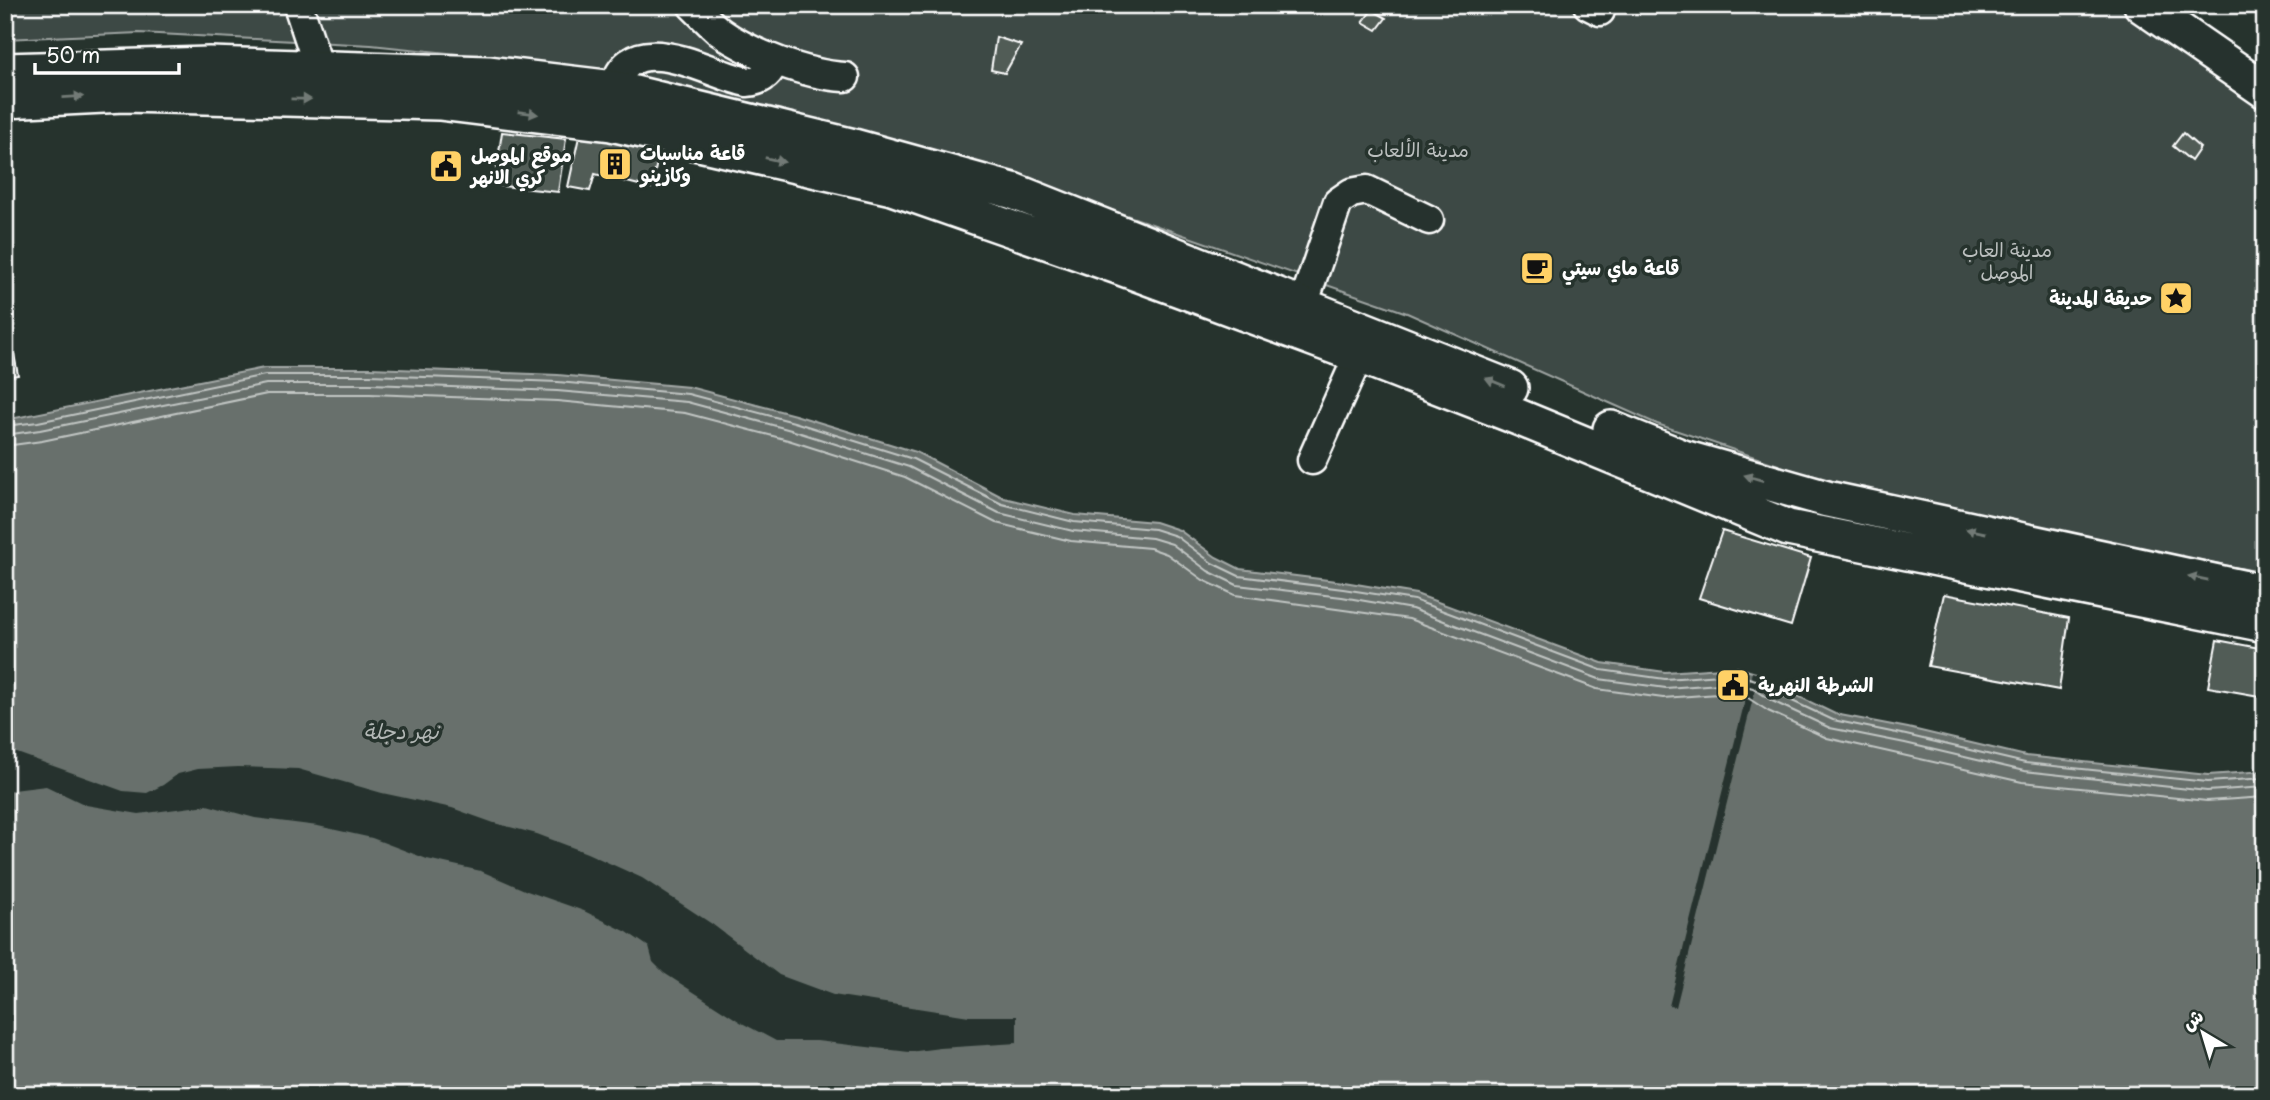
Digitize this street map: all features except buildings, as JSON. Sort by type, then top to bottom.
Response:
[{"type":"main road","points":[[2142,5],[2265,90]]},
{"type":"main road","points":[[5,71],[209,65],[488,74],[614,89],[854,147],[1013,191],[1123,251],[1359,355],[1788,528],[2265,624]]},
{"type":"main road","points":[[5,100],[124,94],[439,102],[611,123],[892,187],[1303,304],[1683,458],[1827,499],[2265,593]]},
{"type":"street","points":[[298,5],[319,68]]},
{"type":"street","points":[[692,5],[720,32],[775,60],[824,75],[845,76]]},
{"type":"street","points":[[614,89],[620,72],[642,56],[669,57],[747,82],[767,75],[775,60]]},
{"type":"street","points":[[1303,304],[1338,202],[1351,193],[1367,190],[1429,220]]},
{"type":"street","points":[[1312,460],[1359,355]]},
{"type":"green space","name":"مدينة العاب الموصل","points":[[5,5],[2123,5],[2265,96],[2265,573],[1858,492],[1657,424],[1407,313],[971,161],[771,107],[574,66],[371,45],[139,33],[5,39]]},
{"type":"water","name":"نهر دجلة","points":[[264,368],[370,368],[558,375],[689,387],[795,415],[916,452],[1004,498],[1075,515],[1155,522],[1179,530],[1216,557],[1240,569],[1416,594],[1602,663],[1665,672],[1736,667],[1759,674],[1779,687],[1835,714],[2026,756],[2208,775],[2265,771],[2265,1095],[5,1095],[5,420]]},
{"type":"pier","points":[[1752,672],[1759,674],[1676,1007],[1669,1006]]},
{"type":"pier","points":[[5,752],[17,753],[123,791],[147,793],[178,774],[198,769],[298,769],[382,793],[452,808],[537,834],[642,878],[712,924],[779,975],[833,995],[969,1016],[1017,1016],[1017,1043],[909,1052],[817,1041],[776,1041],[742,1023],[664,973],[653,962],[649,947],[627,932],[584,911],[481,871],[427,859],[372,838],[318,826],[255,818],[207,805],[139,814],[86,805],[46,786],[5,791]]},
{"type":"place","name":"قاعة مناسبات وكازينو","points":[[615,164]]},
{"type":"place","name":"موقع الموصل كري الانهر","points":[[446,166]]},
{"type":"place","name":"قاعة ماي سيتي","points":[[1537,268]]},
{"type":"place","name":"حديقة المدينة","points":[[2176,298]]},
{"type":"place","name":"الشرطة النهرية","points":[[1733,685]]},
{"type":"park label","name":"مدينة الألعاب","points":[[1418,150]]}]
